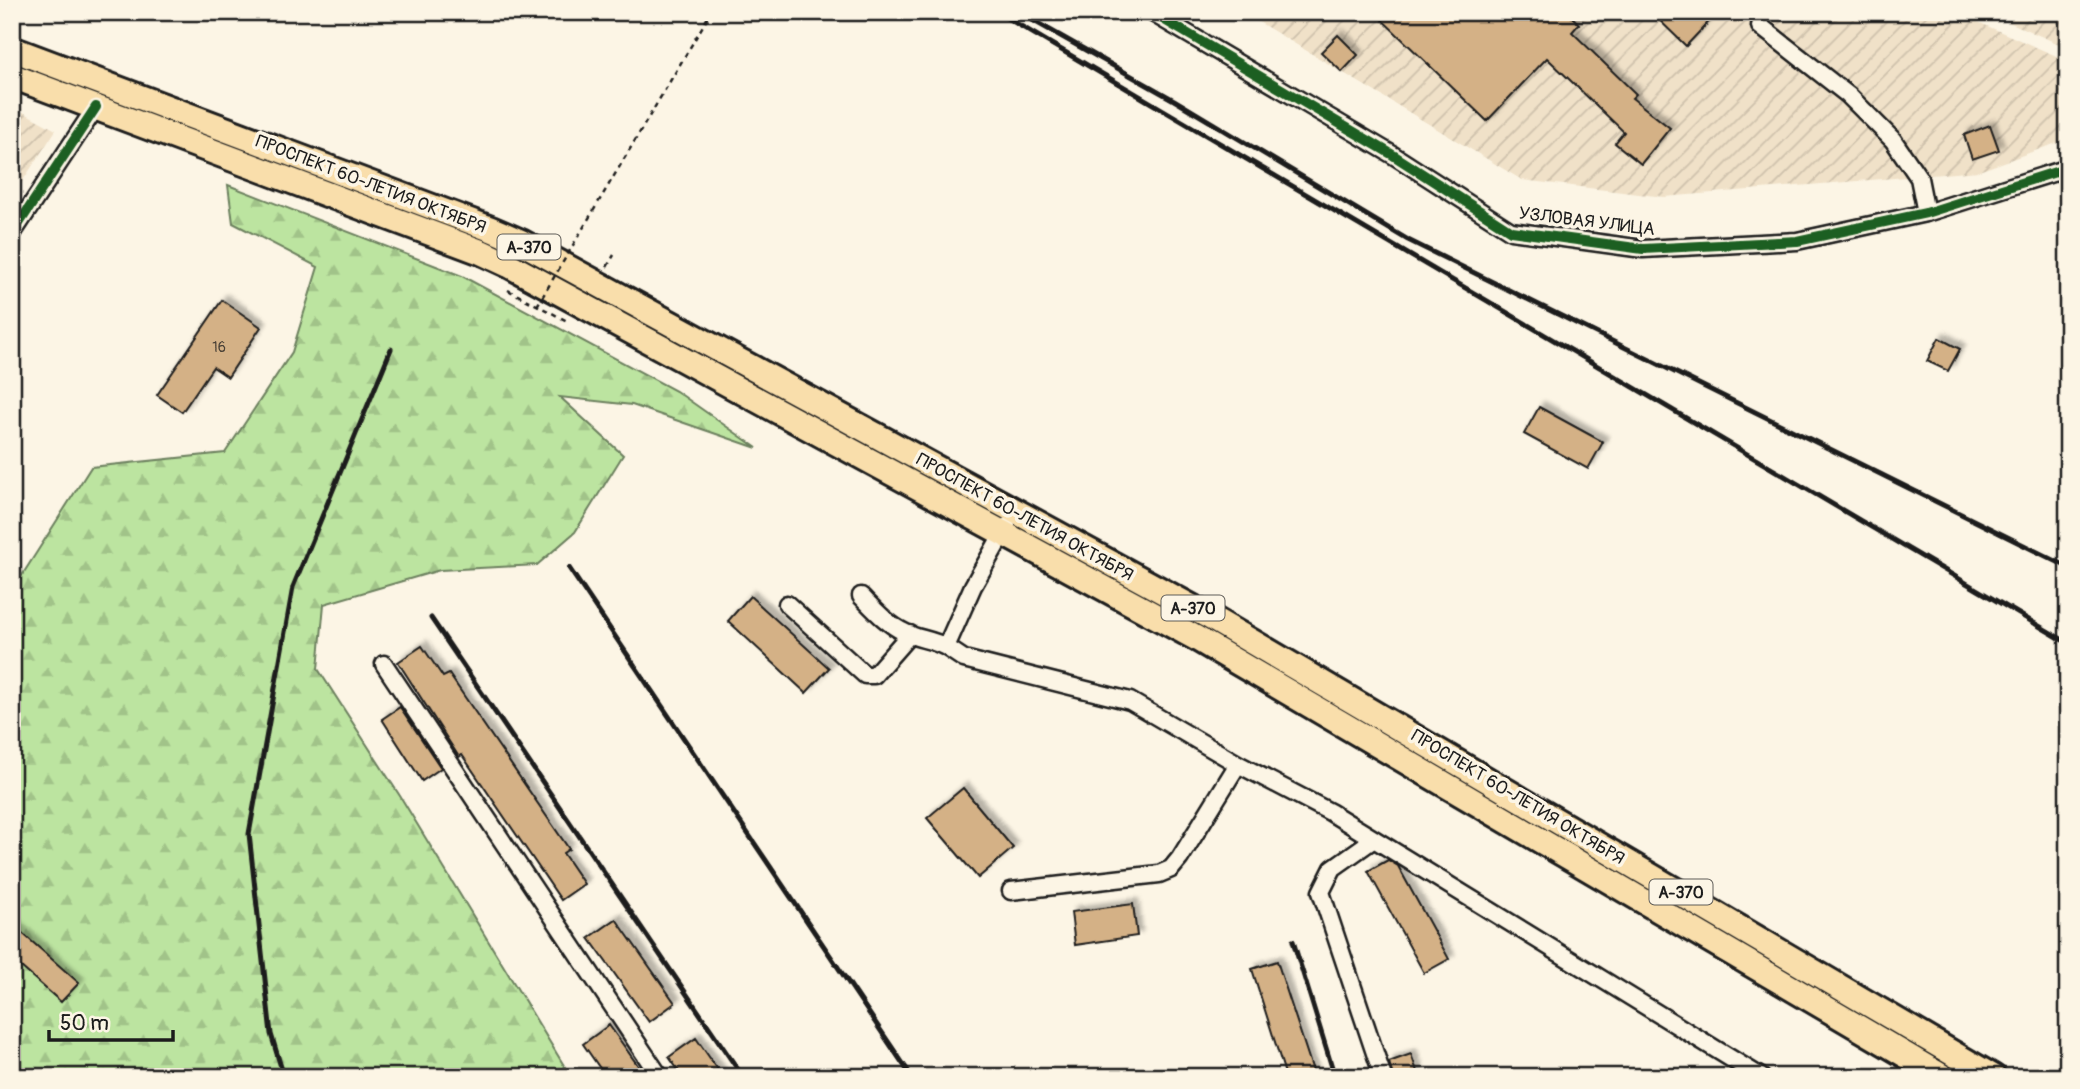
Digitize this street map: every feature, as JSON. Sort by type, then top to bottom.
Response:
[{"type":"highway","name":"ПРОСПЕКТ 60-ЛЕТИЯ ОКТЯБРЯ","points":[[12,49],[501,233],[1276,655],[1993,1077]]},
{"type":"highway","name":"ПРОСПЕКТ 60-ЛЕТИЯ ОКТЯБРЯ","points":[[12,76],[481,252],[509,265],[1196,638],[1943,1077]]},
{"type":"street","name":"УЗЛОВАЯ УЛИЦА","points":[[1152,12],[1393,155],[1511,231],[1643,249],[1797,241],[1926,213],[2068,168]]},
{"type":"street","points":[[1760,26],[1848,95],[1893,140],[1919,178],[1926,213]]},
{"type":"street","points":[[12,234],[96,107]]},
{"type":"street","points":[[946,647],[973,586],[1015,512]]},
{"type":"street","points":[[861,596],[887,622],[910,635],[924,637],[946,647],[964,659],[1130,701],[1374,839],[1761,1077]]},
{"type":"street","points":[[787,604],[865,675],[873,675],[910,635]]},
{"type":"street","points":[[384,664],[660,1077]]},
{"type":"street","points":[[1011,891],[1159,874],[1171,869],[1180,859],[1238,764]]},
{"type":"street","points":[[1374,839],[1333,868],[1321,892],[1383,1077]]},
{"type":"path","points":[[537,306],[711,12]]},
{"type":"path","points":[[508,290],[568,323]]},
{"type":"shaded area","points":[[1242,12],[1955,12],[2068,61],[2068,139],[1979,171],[1664,197],[1522,180]]},
{"type":"shaded area","points":[[1986,12],[2068,12],[2068,48]]},
{"type":"shaded area","points":[[12,106],[56,130],[12,197]]},
{"type":"green space","points":[[228,185],[462,276],[676,391],[757,448],[632,405],[560,397],[623,455],[575,532],[537,565],[440,570],[324,604],[318,669],[400,796],[571,1077],[12,1077],[12,591],[91,467],[225,453],[292,352],[318,267],[233,223]]},
{"type":"building","points":[[1374,12],[1567,12],[1579,24],[1572,32],[1636,94],[1632,98],[1670,128],[1641,164],[1615,143],[1624,132],[1547,58],[1487,121]]},
{"type":"building","points":[[1651,12],[1718,12],[1686,46]]},
{"type":"building","points":[[1338,35],[1358,55],[1342,72],[1321,52]]},
{"type":"building","points":[[1990,125],[1999,150],[1972,159],[1964,135]]},
{"type":"building","points":[[222,300],[261,327],[228,377],[213,367],[182,412],[157,395]]},
{"type":"building","points":[[1939,338],[1960,349],[1948,371],[1927,361]]},
{"type":"building","points":[[1539,407],[1603,442],[1588,469],[1524,434]]},
{"type":"building","points":[[750,596],[829,668],[806,693],[728,621]]},
{"type":"building","points":[[422,646],[443,677],[449,674],[569,849],[563,853],[584,884],[561,900],[462,755],[459,757],[398,662]]},
{"type":"building","points":[[400,707],[441,768],[422,781],[382,719]]},
{"type":"building","points":[[963,788],[1013,848],[978,878],[927,818]]},
{"type":"building","points":[[1388,860],[1398,866],[1449,959],[1424,973],[1368,871]]},
{"type":"building","points":[[1133,904],[1137,936],[1075,945],[1071,912]]},
{"type":"building","points":[[616,919],[675,1003],[649,1022],[589,938]]},
{"type":"building","points":[[12,924],[79,983],[61,1002],[12,959]]},
{"type":"building","points":[[1277,961],[1315,1077],[1286,1077],[1252,969]]},
{"type":"building","points":[[609,1025],[646,1077],[606,1077],[583,1044]]},
{"type":"building","points":[[696,1038],[723,1077],[683,1077],[669,1057]]},
{"type":"building","points":[[1411,1054],[1419,1077],[1393,1077],[1389,1062]]},
{"type":"railway","points":[[997,12],[2068,643]]},
{"type":"railway","points":[[1018,12],[1174,100],[1408,240],[2068,567]]},
{"type":"railway","points":[[284,1077],[271,1034],[249,834],[293,587],[391,349]]},
{"type":"railway","points":[[569,568],[912,1077]]},
{"type":"railway","points":[[431,618],[743,1077]]},
{"type":"railway","points":[[1293,941],[1335,1077]]},
{"type":"cycle path","points":[[1151,12],[1393,155],[1511,231],[1643,249],[1797,241],[1926,213],[2068,168]]},
{"type":"cycle path","points":[[12,234],[96,107]]}]
